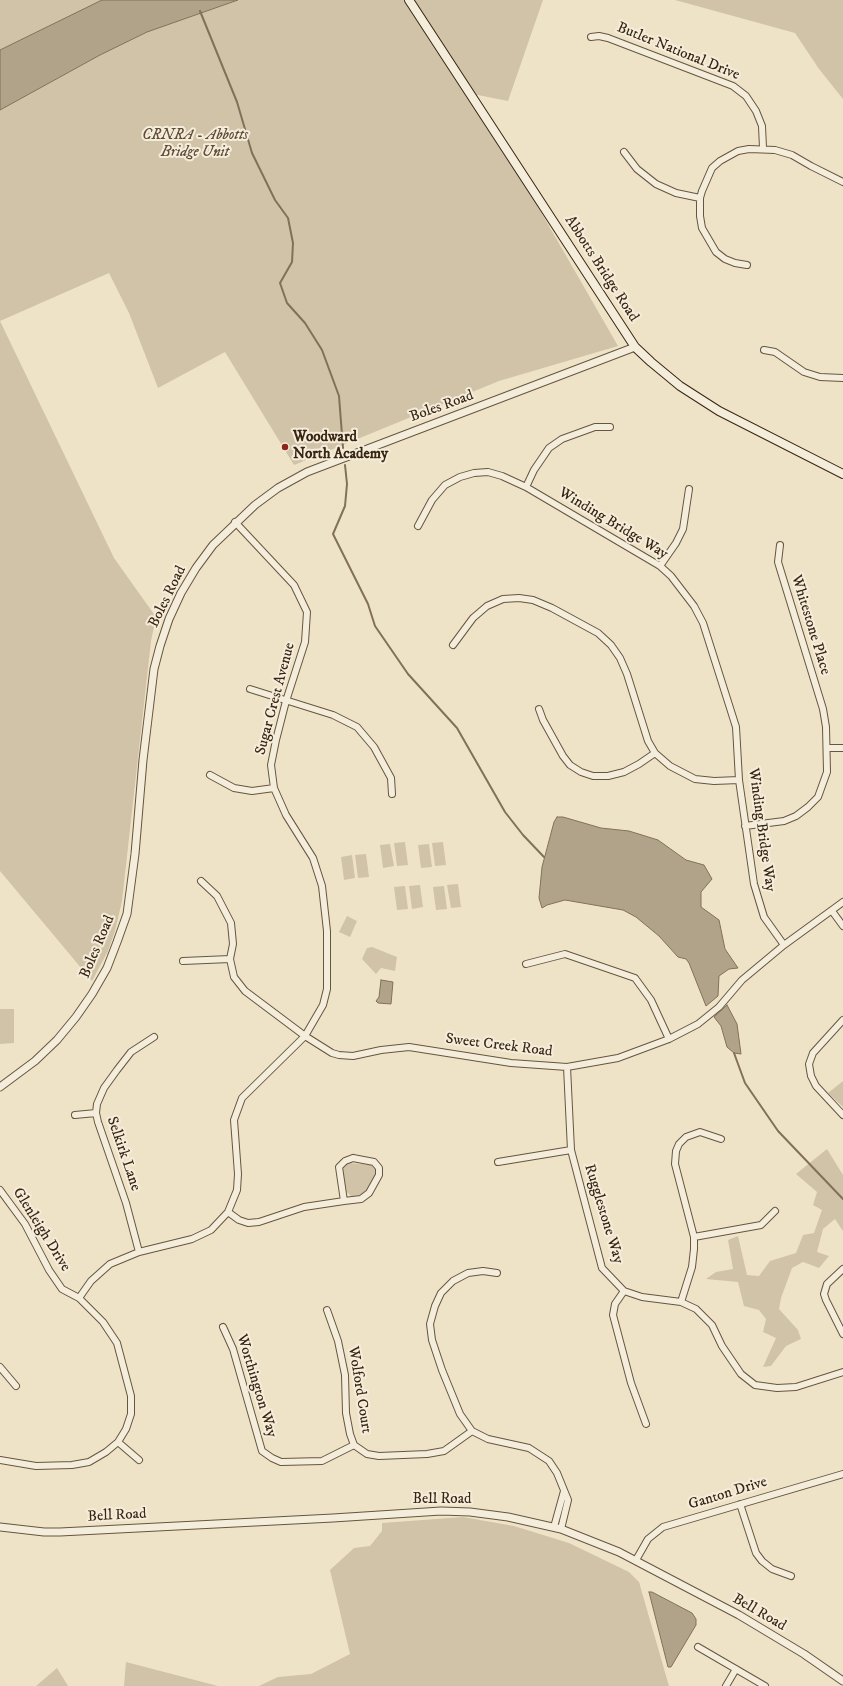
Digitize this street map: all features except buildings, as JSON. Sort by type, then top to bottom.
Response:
[{"type":"main road","name":"Abbotts Bridge Road","points":[[409,0],[635,347],[680,386],[719,411],[843,474]]},
{"type":"street","name":"Butler National Drive","points":[[591,37],[599,36],[608,38],[733,86],[746,96],[756,111],[762,126],[762,148]]},
{"type":"street","points":[[747,265],[735,263],[725,259],[714,249],[702,228],[700,198],[712,168],[720,161],[738,151],[762,148],[775,150],[792,155],[843,182]]},
{"type":"street","points":[[624,152],[638,169],[656,184],[676,193],[700,198]]},
{"type":"street","name":"Boles Road","points":[[0,1087],[35,1061],[57,1040],[76,1017],[96,987],[118,942],[127,914],[136,854],[150,696],[160,646],[169,619],[180,596],[196,568],[213,545],[255,505],[278,488],[307,472],[635,347]]},
{"type":"street","points":[[764,350],[775,352],[804,372],[820,377],[843,378]]},
{"type":"street","points":[[526,487],[541,459],[549,448],[562,439],[595,427],[610,428]]},
{"type":"street","name":"Winding Bridge Way","points":[[418,526],[432,500],[445,485],[460,477],[474,473],[488,472],[502,476],[526,487],[660,566],[671,576],[694,606],[703,623],[736,727],[739,780],[754,884],[764,917],[784,945]]},
{"type":"street","points":[[660,566],[676,542],[682,529],[689,489]]},
{"type":"street","name":"Sugar Crest Avenue","points":[[80,1298],[91,1282],[110,1264],[139,1252],[192,1239],[211,1230],[228,1212],[237,1190],[238,1174],[234,1120],[242,1098],[305,1036],[323,1005],[327,989],[328,963],[325,903],[322,886],[312,858],[286,815],[274,788],[271,765],[286,702],[305,642],[307,612],[294,585],[236,522]]},
{"type":"street","name":"Whitestone Place","points":[[745,826],[784,821],[796,816],[808,808],[818,797],[824,784],[827,772],[826,727],[823,709],[778,562],[780,545]]},
{"type":"street","points":[[453,645],[473,618],[487,606],[503,599],[519,598],[533,600],[598,633],[611,645],[628,674],[648,741],[655,753],[670,766],[695,779],[714,781],[739,780]]},
{"type":"street","points":[[250,689],[286,702],[333,715],[357,727],[374,748],[391,778],[392,794]]},
{"type":"street","points":[[539,709],[543,720],[563,756],[570,765],[580,772],[593,776],[608,776],[624,772],[655,753]]},
{"type":"street","points":[[827,748],[843,748]]},
{"type":"street","points":[[210,775],[234,788],[252,791],[274,788]]},
{"type":"street","name":"Sweet Creek Road","points":[[201,881],[217,896],[231,923],[233,944],[230,959],[234,977],[245,991],[305,1036],[332,1052],[339,1055],[353,1056],[381,1050],[409,1047],[511,1063],[567,1067],[618,1058],[669,1039],[698,1024],[719,1007],[742,980],[784,945],[843,902]]},
{"type":"street","points":[[832,911],[843,926]]},
{"type":"street","points":[[526,964],[565,954],[635,978],[651,1000],[669,1039]]},
{"type":"street","points":[[183,962],[230,959]]},
{"type":"street","points":[[843,1020],[813,1053],[809,1064],[811,1076],[816,1086],[843,1115]]},
{"type":"street","name":"Selkirk Lane","points":[[139,1252],[126,1203],[96,1113],[97,1104],[104,1088],[117,1070],[131,1052],[154,1038]]},
{"type":"street","name":"Rugglestone Way","points":[[567,1067],[571,1150],[602,1268],[624,1291],[642,1297],[681,1302],[696,1309],[712,1326],[729,1358],[741,1374],[755,1385],[777,1388],[796,1387],[843,1372]]},
{"type":"street","points":[[75,1115],[96,1113]]},
{"type":"street","points":[[681,1302],[692,1267],[694,1237],[675,1164],[676,1151],[678,1144],[686,1137],[700,1132],[721,1139]]},
{"type":"street","points":[[498,1162],[571,1150]]},
{"type":"street","points":[[228,1212],[238,1220],[258,1222],[304,1207],[344,1200],[361,1199],[369,1193],[379,1175],[379,1168],[374,1162],[353,1158],[345,1161],[339,1167],[344,1200]]},
{"type":"street","name":"Glenleigh Drive","points":[[0,1190],[24,1224],[49,1270],[62,1288],[80,1298],[103,1322],[117,1343],[131,1396],[131,1414],[126,1429],[118,1442],[106,1452],[89,1462],[72,1465],[36,1466],[0,1460]]},
{"type":"street","points":[[694,1237],[761,1225],[775,1210]]},
{"type":"street","points":[[496,1273],[483,1270],[468,1272],[453,1281],[441,1293],[435,1306],[430,1324],[432,1340],[442,1370],[460,1414],[472,1431],[488,1440],[529,1448],[549,1461],[557,1473],[568,1500],[562,1529]]},
{"type":"street","points":[[843,1270],[827,1284],[824,1294],[843,1334]]},
{"type":"street","points":[[624,1291],[615,1304],[613,1315],[631,1383],[646,1424]]},
{"type":"street","name":"Wolford Court","points":[[327,1310],[338,1341],[345,1375],[346,1413],[350,1434],[354,1444],[367,1454],[379,1456],[427,1454],[444,1451],[472,1431]]},
{"type":"street","name":"Worthington Way","points":[[223,1327],[233,1349],[262,1451],[281,1462],[322,1460],[354,1444]]},
{"type":"street","points":[[0,1366],[16,1386]]},
{"type":"street","points":[[118,1442],[139,1460]]},
{"type":"street","name":"Ganton Drive","points":[[636,1560],[648,1539],[663,1527],[843,1474]]},
{"type":"street","points":[[554,1527],[564,1492]]},
{"type":"street","points":[[740,1504],[756,1553],[762,1561],[772,1569],[791,1576]]},
{"type":"street","name":"Bell Road","points":[[0,1527],[44,1532],[60,1532],[322,1519],[441,1511],[489,1514],[562,1529],[601,1544],[636,1560],[739,1615],[804,1654],[843,1681]]},
{"type":"street","points":[[698,1647],[764,1686]]},
{"type":"street","points":[[726,1686],[736,1669]]},
{"type":"green space","points":[[0,0],[102,0],[0,50]]},
{"type":"green space","name":"CRNRA - Abbotts Bridge Unit","points":[[239,0],[543,0],[508,101],[473,94],[618,346],[499,381],[294,465],[225,352],[158,388],[129,313],[109,273],[0,321],[0,110],[100,55],[147,32]]},
{"type":"green space","points":[[675,0],[843,0],[843,99],[819,69],[795,33]]},
{"type":"green space","points":[[0,321],[114,558],[156,617],[151,641],[122,901],[115,931],[108,951],[92,981],[0,871]]},
{"type":"green space","points":[[405,842],[408,865],[397,866],[394,843]]},
{"type":"green space","points":[[443,842],[446,865],[435,866],[432,843]]},
{"type":"green space","points":[[390,844],[394,866],[383,868],[380,845]]},
{"type":"green space","points":[[429,844],[432,867],[421,868],[418,845]]},
{"type":"green space","points":[[366,854],[369,877],[358,878],[355,855]]},
{"type":"green space","points":[[352,855],[355,878],[344,880],[341,857]]},
{"type":"green space","points":[[458,884],[461,907],[451,908],[447,885]]},
{"type":"green space","points":[[420,885],[423,907],[412,909],[409,886]]},
{"type":"green space","points":[[405,886],[408,909],[397,910],[394,887]]},
{"type":"green space","points":[[444,886],[447,909],[436,910],[433,887]]},
{"type":"green space","points":[[347,916],[357,921],[350,937],[339,932]]},
{"type":"green space","points":[[372,947],[397,957],[395,971],[381,968],[376,974],[362,959],[367,948]]},
{"type":"green space","points":[[0,1009],[14,1009],[14,1043],[0,1044]]},
{"type":"green space","points":[[843,1081],[843,1107],[828,1093]]},
{"type":"green space","points":[[827,1149],[843,1175],[843,1231],[835,1219],[823,1229],[817,1252],[829,1256],[819,1268],[803,1262],[792,1268],[781,1298],[779,1309],[798,1330],[801,1339],[786,1346],[771,1366],[763,1367],[776,1338],[763,1332],[766,1319],[759,1310],[744,1306],[738,1282],[706,1279],[716,1272],[733,1269],[728,1240],[738,1236],[747,1275],[759,1276],[770,1261],[796,1253],[803,1235],[814,1233],[822,1210],[813,1205],[817,1192],[796,1174]]},
{"type":"green space","points":[[346,1164],[372,1165],[376,1172],[375,1178],[368,1190],[356,1196],[351,1196],[345,1190],[342,1171]]},
{"type":"green space","points":[[463,1517],[514,1526],[569,1543],[629,1572],[639,1582],[669,1686],[259,1686],[278,1677],[311,1674],[350,1654],[330,1570],[354,1548],[370,1546],[382,1531],[382,1523]]},
{"type":"green space","points":[[126,1662],[218,1686],[124,1686]]},
{"type":"green space","points":[[57,1668],[68,1686],[36,1686]]},
{"type":"shaded area","points":[[102,0],[238,0],[147,32],[100,55],[0,110],[0,50]]},
{"type":"shaded area","points":[[557,817],[563,817],[601,828],[629,831],[658,840],[686,860],[704,865],[712,879],[701,892],[701,907],[719,920],[725,949],[738,968],[729,969],[719,976],[718,996],[706,1006],[686,959],[678,957],[659,936],[636,917],[623,910],[565,900],[542,908],[539,898],[542,867],[554,822]]},
{"type":"shaded area","points":[[381,980],[393,982],[391,1004],[378,1003],[376,1001],[379,997]]},
{"type":"shaded area","points":[[727,1005],[737,1024],[741,1054],[734,1053],[727,1047],[721,1026],[714,1017]]},
{"type":"shaded area","points":[[649,1592],[652,1592],[692,1613],[696,1619],[696,1625],[671,1667],[668,1667]]},
{"type":"waterway","points":[[200,11],[237,102],[252,153],[275,200],[288,218],[293,243],[292,262],[280,283],[287,303],[305,323],[322,350],[339,396],[343,448]]},
{"type":"waterway","points":[[345,465],[347,484],[345,506],[333,534],[368,604],[375,626],[408,674],[457,728],[505,812],[523,835],[544,857]]},
{"type":"waterway","points":[[734,1053],[745,1083],[778,1131],[843,1199]]},
{"type":"place","name":"Woodward North Academy","points":[[285,447]]}]
